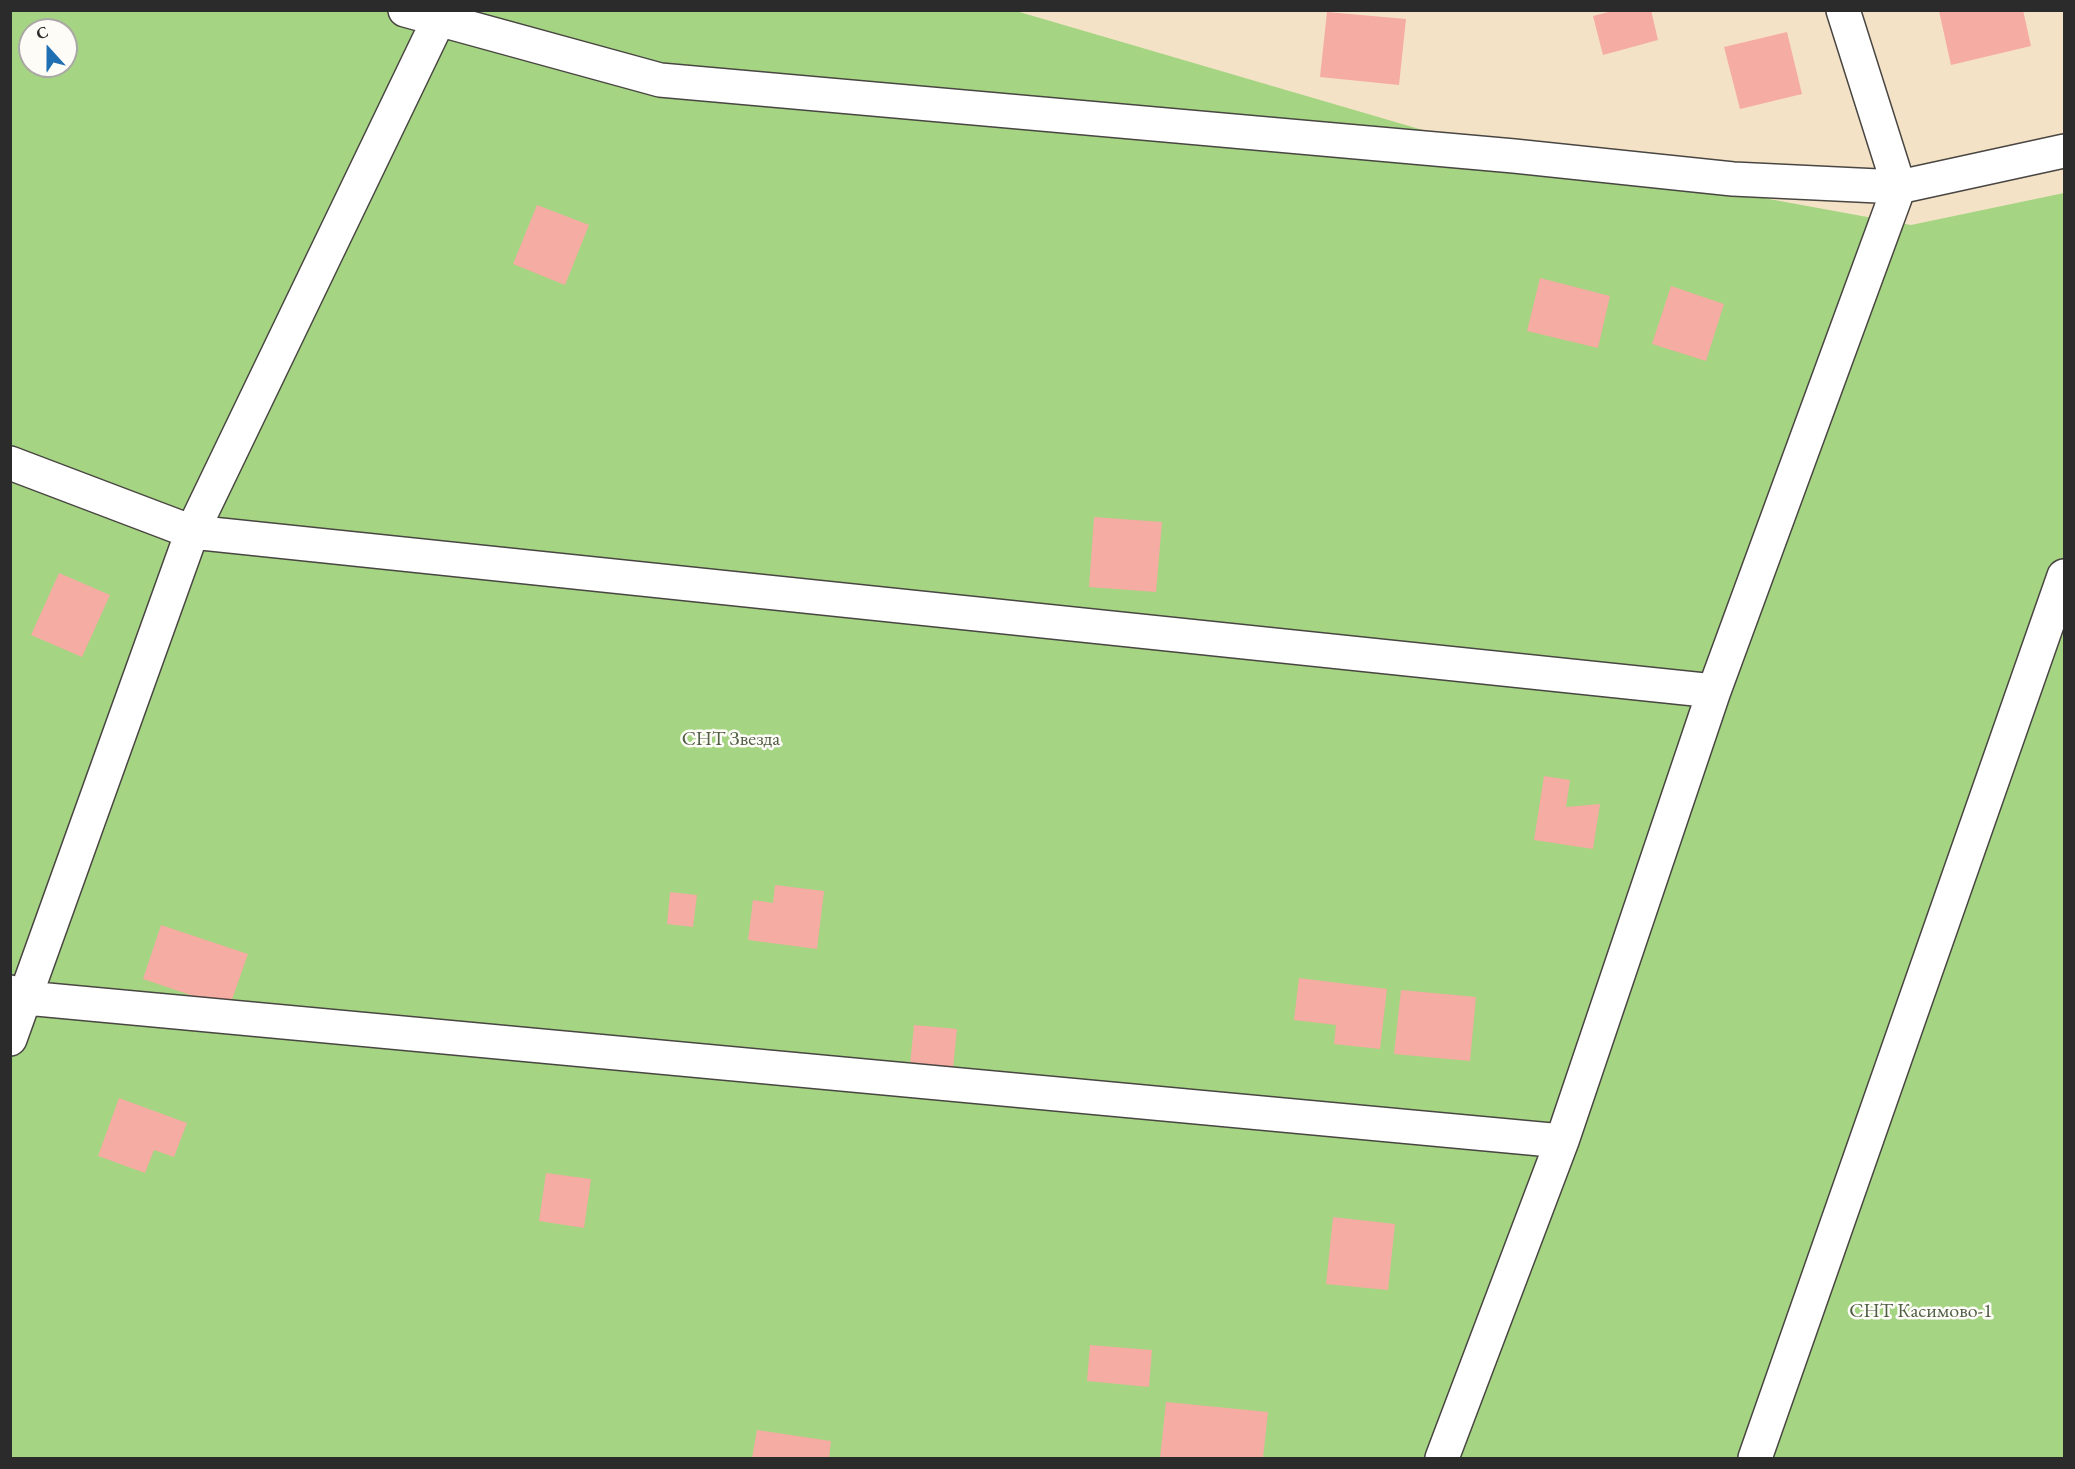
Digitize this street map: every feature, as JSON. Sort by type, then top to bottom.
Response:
[{"type":"street","points":[[405,10],[438,21],[660,80],[1514,156],[1733,179],[1899,187],[2064,151]]},
{"type":"street","points":[[1442,1458],[1562,1141],[1714,691],[1899,187],[1843,10]]},
{"type":"street","points":[[10,1039],[18,995],[192,532],[438,21]]},
{"type":"street","points":[[10,463],[192,532],[1714,691]]},
{"type":"street","points":[[1755,1458],[2064,576]]},
{"type":"street","points":[[18,995],[1562,1141]]},
{"type":"green space","name":"СНТ Звезда","points":[[10,11],[1016,11],[1474,145],[1911,225],[2064,193],[2064,1458],[11,1458]]},
{"type":"building","points":[[1616,10],[1651,10],[1658,40],[1603,55],[1593,16]]},
{"type":"building","points":[[2023,10],[2031,46],[1951,65],[1939,11]]},
{"type":"building","points":[[1327,12],[1406,19],[1399,85],[1320,77]]},
{"type":"building","points":[[1787,32],[1802,94],[1740,109],[1724,47]]},
{"type":"building","points":[[537,205],[589,225],[565,285],[513,264]]},
{"type":"building","points":[[1540,278],[1610,296],[1598,348],[1527,331]]},
{"type":"building","points":[[1671,286],[1724,304],[1706,361],[1652,344]]},
{"type":"building","points":[[1094,517],[1162,522],[1156,592],[1089,587]]},
{"type":"building","points":[[59,573],[110,595],[82,657],[31,635]]},
{"type":"building","points":[[1544,776],[1570,780],[1566,807],[1600,804],[1593,849],[1534,840]]},
{"type":"building","points":[[775,885],[824,891],[817,949],[748,940],[753,900],[773,903]]},
{"type":"building","points":[[670,892],[697,895],[693,927],[667,924]]},
{"type":"building","points":[[161,925],[248,954],[229,1008],[143,979]]},
{"type":"building","points":[[1299,978],[1387,989],[1380,1049],[1334,1044],[1336,1025],[1294,1020]]},
{"type":"building","points":[[1401,990],[1476,997],[1470,1061],[1394,1054]]},
{"type":"building","points":[[914,1025],[957,1029],[953,1069],[910,1065]]},
{"type":"building","points":[[119,1098],[187,1123],[174,1157],[154,1150],[145,1173],[98,1156]]},
{"type":"building","points":[[546,1173],[591,1179],[584,1228],[539,1221]]},
{"type":"building","points":[[1333,1217],[1395,1224],[1388,1290],[1326,1284]]},
{"type":"building","points":[[1090,1345],[1152,1350],[1149,1387],[1087,1381]]},
{"type":"building","points":[[1166,1402],[1268,1412],[1263,1458],[1160,1458]]},
{"type":"building","points":[[757,1430],[831,1441],[829,1458],[752,1458]]},
{"type":"park label","name":"СНТ Касимово-1","points":[[1921,1312]]}]
